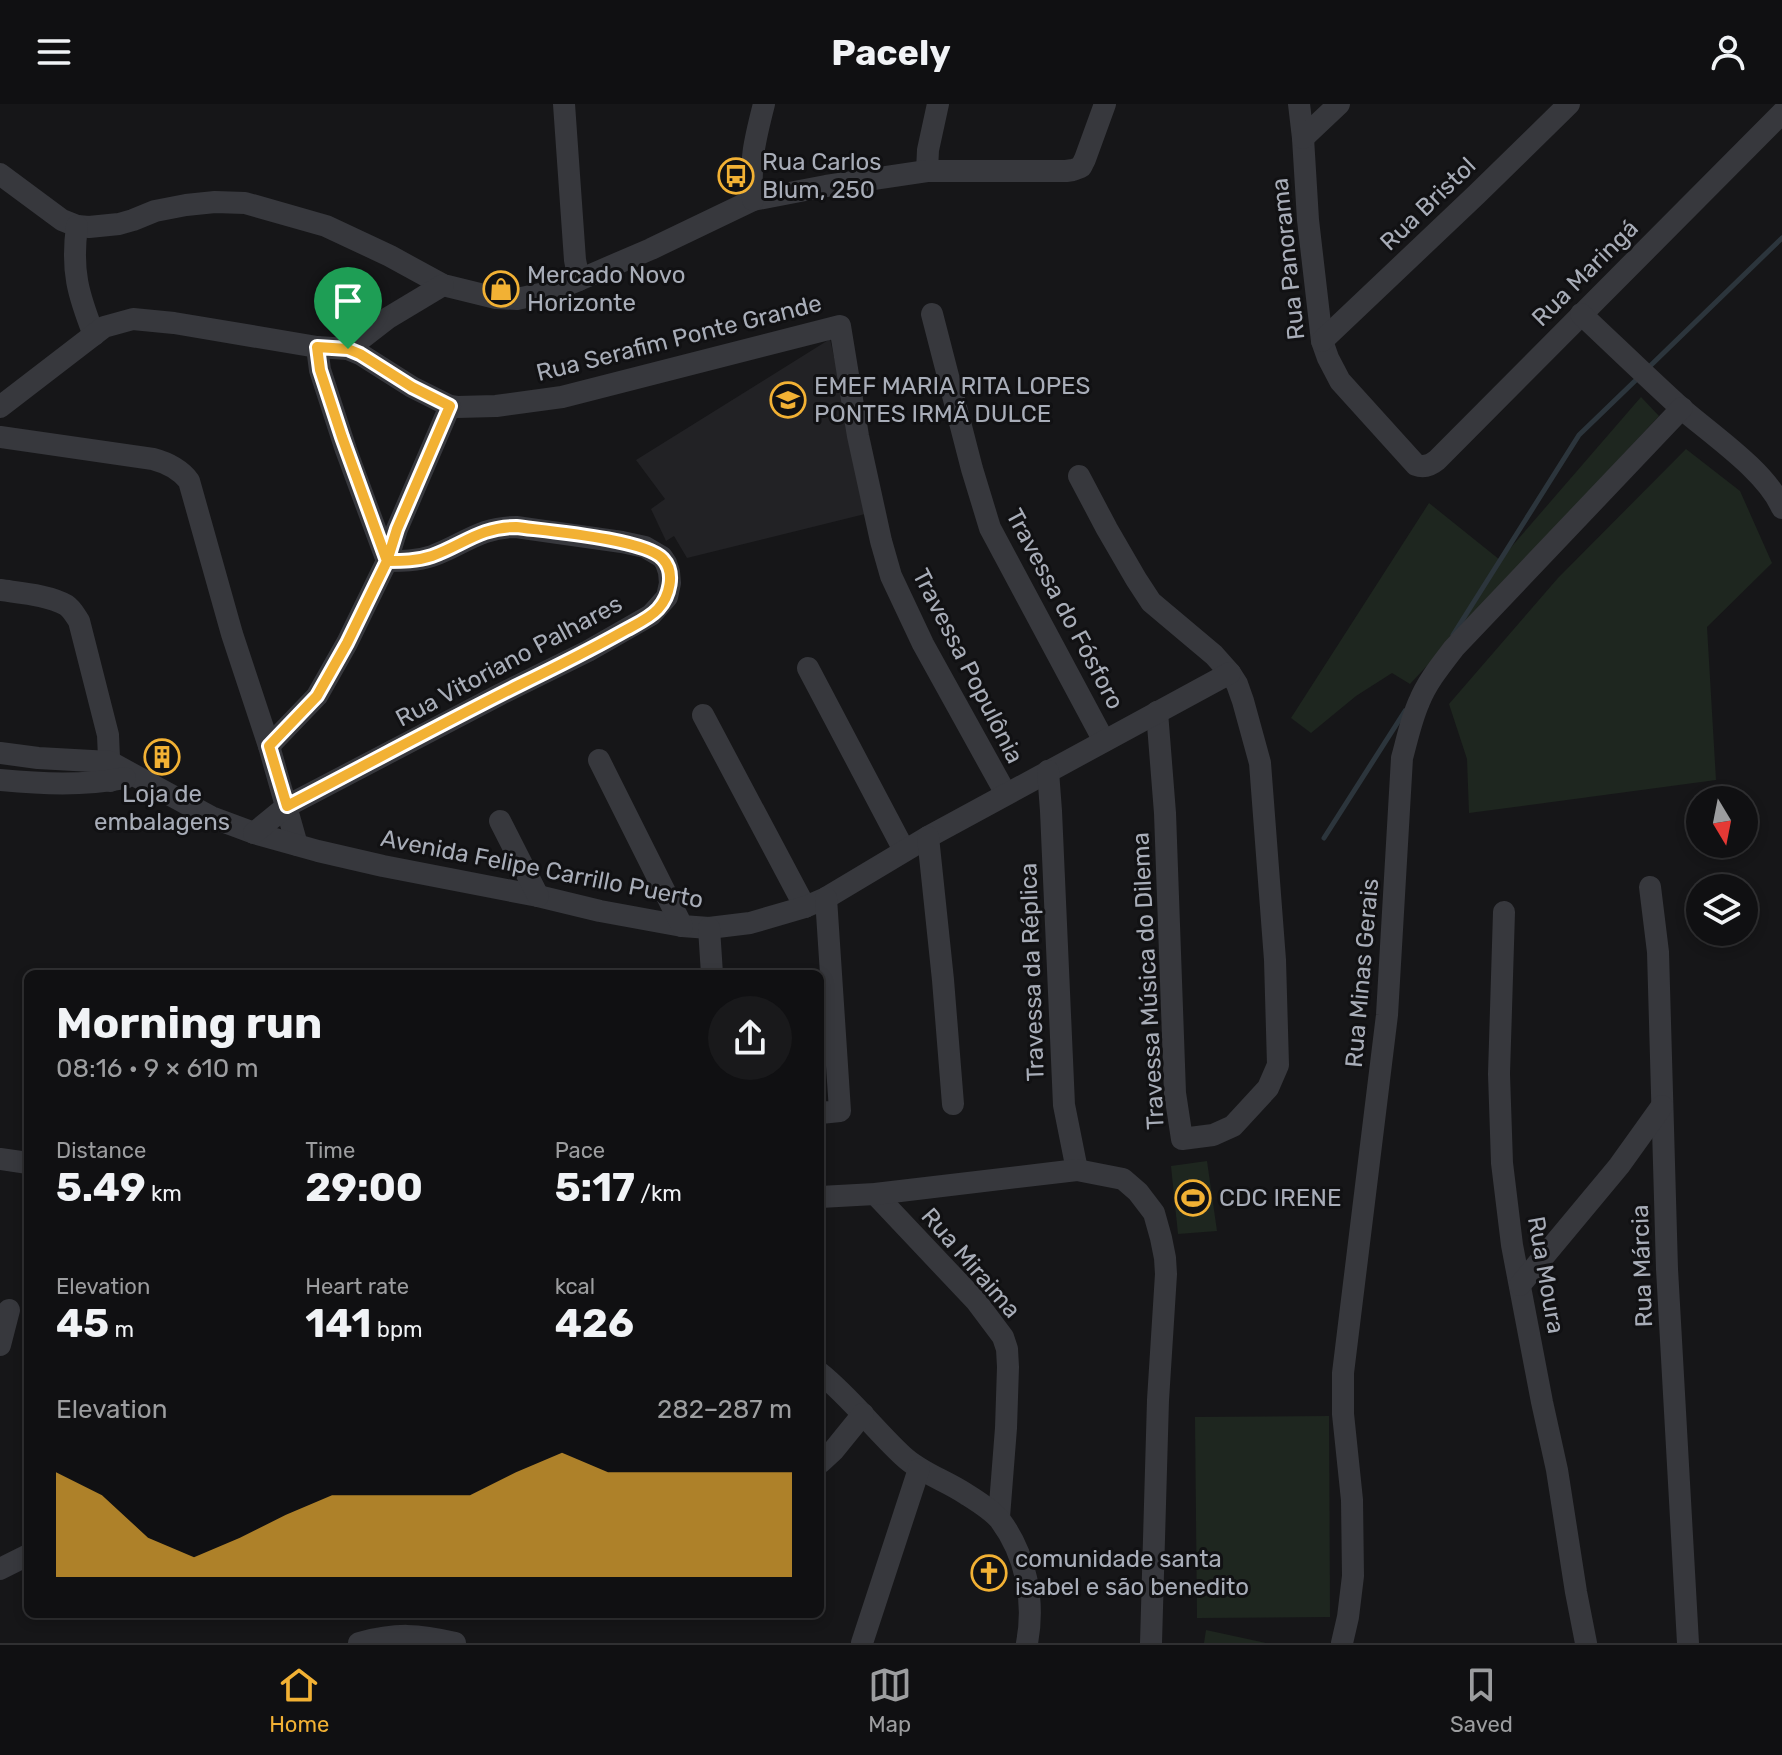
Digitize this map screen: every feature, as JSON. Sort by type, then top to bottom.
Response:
[{"type":"street","points":[[564,104],[573,246],[579,280]]},
{"type":"street","points":[[753,200],[752,156],[764,104]]},
{"type":"street","points":[[927,171],[928,150],[938,104]]},
{"type":"street","points":[[0,174],[62,220],[77,226],[119,224],[155,211],[186,205],[245,203],[326,226],[443,285],[496,298],[517,299],[549,292],[579,280],[753,200],[927,171],[1073,170],[1081,167],[1085,159],[1105,104]]},
{"type":"street","name":"Rua Panorama","points":[[1299,104],[1322,341],[1340,381],[1409,459],[1423,466]]},
{"type":"street","points":[[1303,138],[1339,104]]},
{"type":"street","name":"Rua Bristol","points":[[1322,341],[1569,104]]},
{"type":"street","name":"Rua Maringá","points":[[1423,466],[1437,460],[1782,113]]},
{"type":"street","points":[[77,226],[74,274],[80,301],[94,335]]},
{"type":"street","points":[[348,349],[388,318],[443,285]]},
{"type":"street","name":"Travessa do Fósforo","points":[[932,314],[990,528],[1104,741]]},
{"type":"street","points":[[1581,314],[1760,477],[1777,495],[1782,508]]},
{"type":"street","name":"Rua Serafim Ponte Grande","points":[[0,407],[104,327],[123,321],[144,319],[317,347],[348,349],[450,406],[496,406],[562,397],[840,326]]},
{"type":"street","name":"Travessa Populônia","points":[[840,326],[858,436],[891,576],[923,644],[1006,794]]},
{"type":"street","points":[[317,347],[320,370],[387,561]]},
{"type":"street","points":[[269,746],[317,696],[347,643],[387,561],[397,529],[450,406]]},
{"type":"street","name":"Rua Minas Gerais","points":[[1342,1643],[1353,1576],[1352,1500],[1343,1414],[1343,1373],[1387,1015],[1402,758],[1419,703],[1433,676],[1454,648],[1682,408]]},
{"type":"street","points":[[0,437],[153,459],[164,462],[189,481],[297,845]]},
{"type":"street","name":"Travessa Música do Dilema","points":[[1079,476],[1151,602],[1214,655],[1237,684],[1260,763],[1275,960],[1278,1065],[1268,1088],[1233,1126],[1213,1135],[1182,1139],[1175,1093],[1165,813],[1157,712]]},
{"type":"street","name":"Rua Vitoriano Palhares","points":[[254,833],[287,806],[588,651],[651,615],[667,597],[670,583],[662,557],[645,547],[516,527],[481,532],[428,558],[387,561]]},
{"type":"street","points":[[0,590],[61,603],[73,612],[81,629],[108,735],[110,771],[58,784],[0,780]]},
{"type":"street","points":[[808,668],[904,850]]},
{"type":"street","name":"Avenida Felipe Carrillo Puerto","points":[[0,753],[134,776],[211,817],[297,845],[600,911],[709,928],[750,923],[816,903],[904,850],[1230,673]]},
{"type":"street","points":[[703,715],[816,903],[824,970]]},
{"type":"street","points":[[599,760],[682,926]]},
{"type":"street","name":"Travessa da Réplica","points":[[1048,771],[1064,1105],[1077,1170]]},
{"type":"street","points":[[500,821],[538,896]]},
{"type":"street","points":[[928,837],[953,1104]]},
{"type":"street","name":"Rua Márcia","points":[[1650,887],[1658,952],[1667,1269],[1688,1643]]},
{"type":"street","name":"Rua Moura","points":[[1504,912],[1499,1074],[1502,1163],[1512,1245],[1557,1470],[1586,1643]]},
{"type":"street","points":[[709,928],[712,970]]},
{"type":"street","points":[[824,972],[840,1111],[824,1113]]},
{"type":"street","points":[[1520,1285],[1619,1166],[1662,1106]]},
{"type":"street","points":[[0,1159],[24,1162]]},
{"type":"street","points":[[824,1197],[875,1194],[1077,1170],[1123,1179],[1154,1213],[1165,1258],[1151,1643]]},
{"type":"street","name":"Rua Miraima","points":[[875,1194],[976,1301],[1003,1337],[1008,1367],[999,1517]]},
{"type":"street","points":[[0,1345],[12,1310]]},
{"type":"street","points":[[824,1377],[919,1469],[963,1492],[999,1517],[1015,1547],[1030,1597],[1027,1643]]},
{"type":"street","points":[[824,1459],[863,1414]]},
{"type":"street","points":[[862,1643],[919,1469]]},
{"type":"street","points":[[0,1569],[24,1557]]},
{"type":"street","points":[[359,1643],[409,1634],[455,1643]]},
{"type":"shaded area","name":"EMEF MARIA RITA LOPES PONTES IRMÃ DULCE","points":[[830,339],[869,513],[687,558],[674,536],[666,541],[651,509],[665,499],[636,460]]},
{"type":"shaded area","points":[[1641,397],[1659,416],[1410,684],[1392,673],[1356,696],[1311,733],[1291,718],[1429,503],[1500,560]]},
{"type":"shaded area","points":[[1686,449],[1740,491],[1772,563],[1707,627],[1716,780],[1469,813],[1467,759],[1449,704],[1558,578]]},
{"type":"shaded area","name":"CDC IRENE","points":[[1207,1161],[1217,1231],[1178,1234],[1171,1166]]},
{"type":"shaded area","points":[[1329,1416],[1330,1617],[1197,1618],[1195,1417]]},
{"type":"shaded area","points":[[1206,1630],[1266,1643],[1204,1643]]},
{"type":"waterway","points":[[1648,368],[1782,238]]},
{"type":"waterway","points":[[1453,635],[1579,435],[1638,378]]},
{"type":"waterway","points":[[1324,838],[1405,711]]},
{"type":"place","name":"Rua Carlos Blum, 250","points":[[736,176]]},
{"type":"place","name":"Mercado Novo Horizonte","points":[[501,289]]},
{"type":"place","name":"EMEF MARIA RITA LOPES PONTES IRMÃ DULCE","points":[[788,400]]},
{"type":"place","name":"Loja de embalagens","points":[[162,757]]},
{"type":"place","name":"CDC IRENE","points":[[1193,1198]]},
{"type":"place","name":"comunidade santa isabel e são benedito","points":[[989,1573]]},
{"type":"route","points":[[348,349],[317,347],[320,370],[387,561],[317,696],[269,746],[287,806],[588,651],[651,615],[667,597],[670,583],[662,557],[645,547],[516,527],[481,532],[428,558],[387,561],[397,529],[450,406],[348,349]]}]
